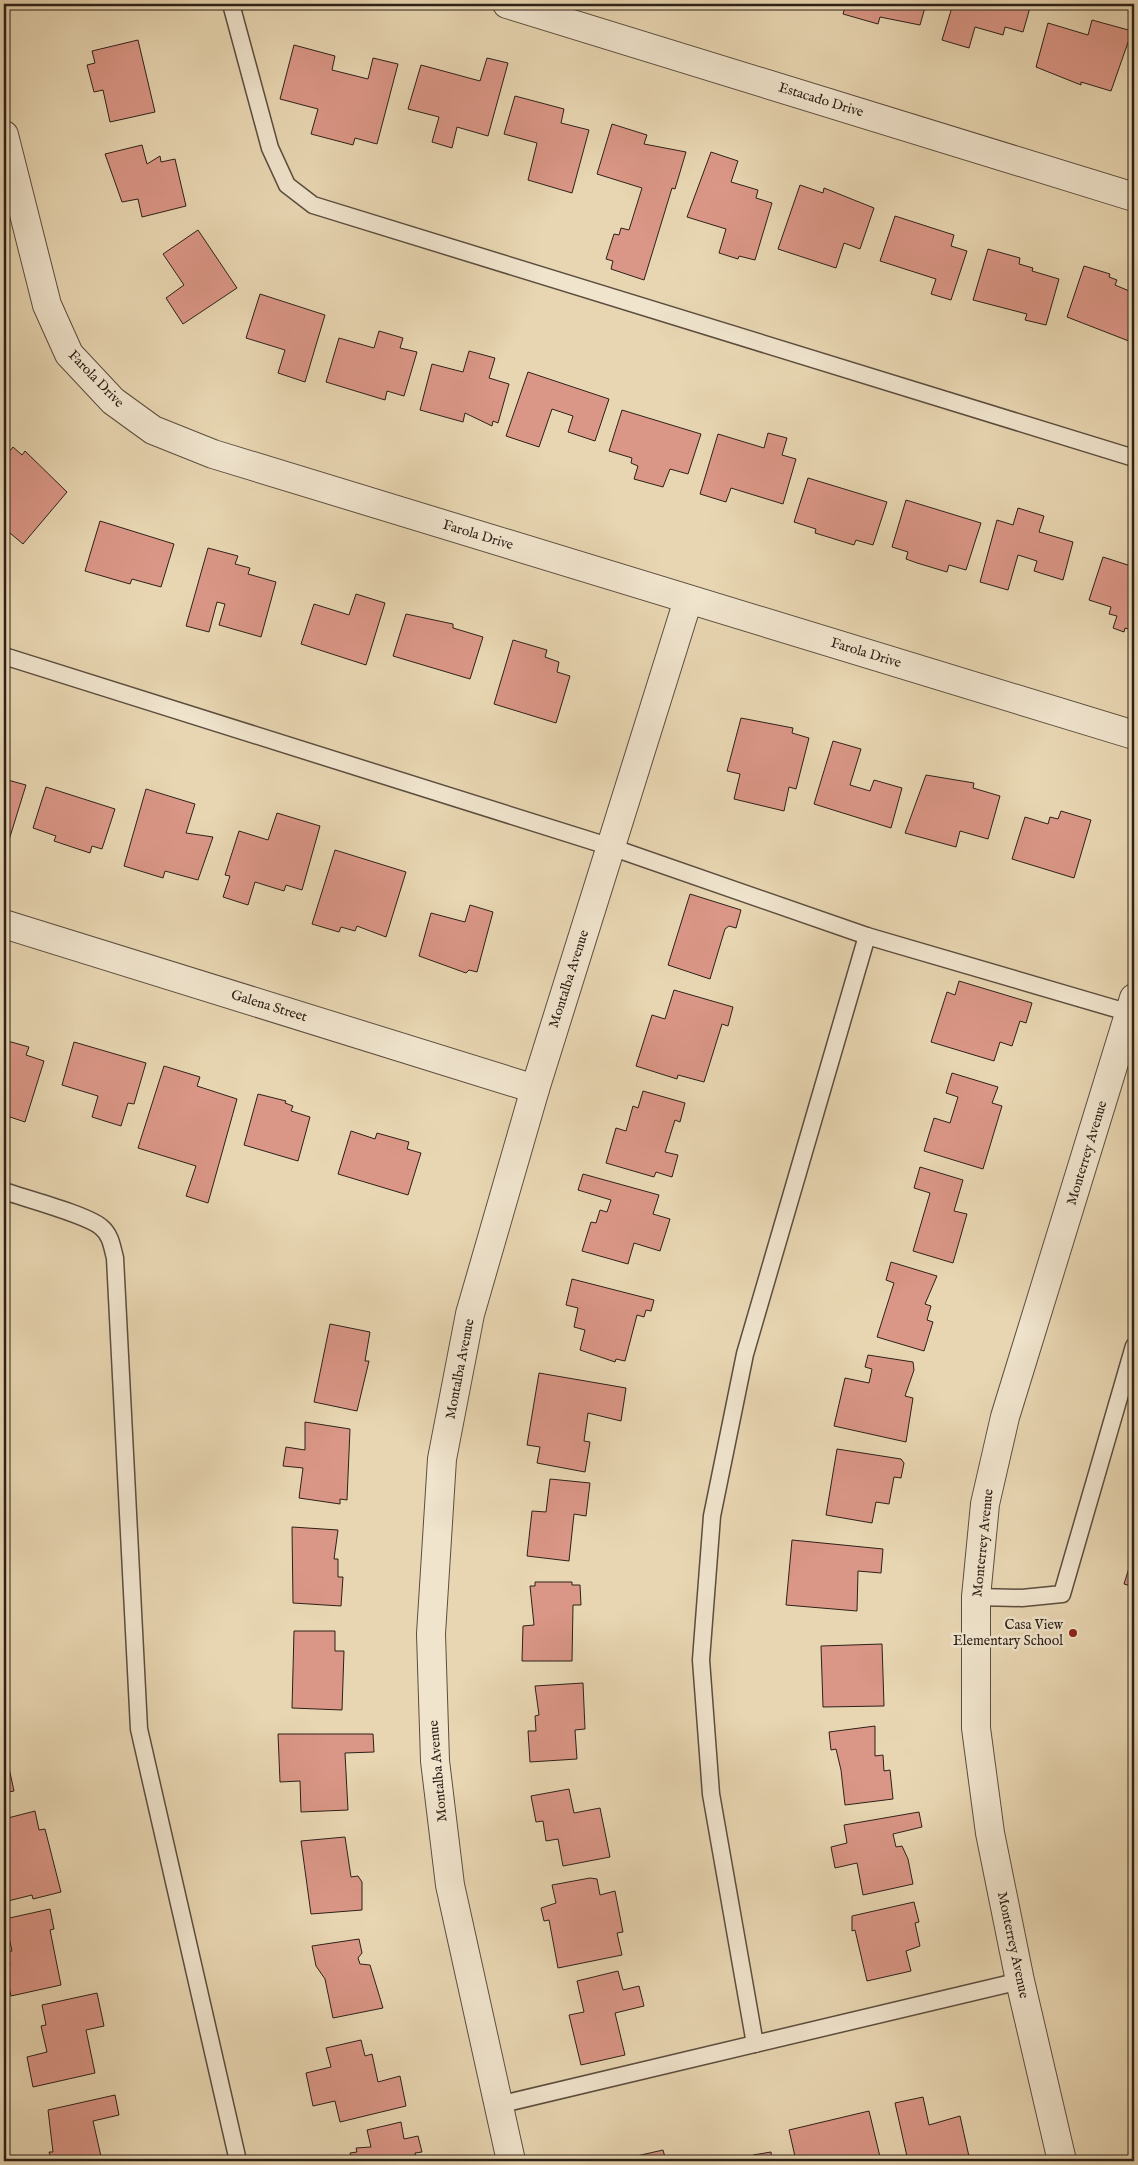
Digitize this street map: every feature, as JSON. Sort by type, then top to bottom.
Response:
[{"type":"street","name":"Estacado Drive","points":[[507,4],[1134,197]]},
{"type":"street","name":"Farola Drive","points":[[4,135],[47,304],[69,354],[113,401],[153,430],[213,454],[1134,735]]},
{"type":"street","name":"Montalba Avenue","points":[[512,2161],[450,1885],[435,1761],[431,1634],[442,1459],[470,1314],[534,1089],[688,600]]},
{"type":"street","name":"Galena Street","points":[[4,924],[534,1089]]},
{"type":"street","name":"Monterrey Avenue","points":[[1062,2161],[1020,1981],[990,1833],[976,1728],[976,1597],[985,1504],[1005,1417],[1132,1005]]},
{"type":"lane","points":[[231,4],[270,148],[287,185],[313,205],[1134,458]]},
{"type":"lane","points":[[4,656],[611,847],[867,936],[1132,1005]]},
{"type":"lane","points":[[755,2044],[711,1794],[701,1660],[712,1516],[745,1354],[867,936]]},
{"type":"lane","points":[[4,1191],[79,1216],[101,1226],[110,1237],[115,1258],[139,1729],[238,2161]]},
{"type":"lane","points":[[976,1597],[1022,1598],[1062,1594],[1134,1346]]},
{"type":"lane","points":[[498,2105],[1020,1981]]},
{"type":"building","points":[[846,4],[926,4],[920,25],[880,17],[878,24],[843,14]]},
{"type":"building","points":[[953,4],[1031,4],[1023,32],[1005,27],[1003,35],[975,27],[969,48],[942,40]]},
{"type":"building","points":[[1092,20],[1132,31],[1111,91],[1081,82],[1081,85],[1036,67],[1048,23],[1088,35]]},
{"type":"building","points":[[138,40],[155,112],[110,122],[103,90],[94,92],[87,65],[95,63],[92,51]]},
{"type":"building","points":[[294,45],[335,56],[332,70],[368,79],[373,58],[398,64],[377,144],[355,138],[353,145],[311,134],[318,109],[280,99]]},
{"type":"building","points":[[487,58],[508,63],[488,136],[457,127],[452,148],[432,142],[439,117],[408,109],[421,65],[480,81]]},
{"type":"building","points":[[515,96],[564,109],[561,123],[589,130],[572,193],[528,180],[537,143],[504,134]]},
{"type":"building","points":[[612,124],[647,135],[644,144],[686,152],[675,189],[672,188],[644,280],[611,269],[613,261],[606,259],[614,234],[619,235],[621,228],[629,230],[642,188],[597,174]]},
{"type":"building","points":[[142,145],[147,164],[160,156],[161,162],[175,159],[186,206],[142,217],[138,199],[122,202],[105,154]]},
{"type":"building","points":[[711,152],[738,161],[731,182],[758,190],[756,198],[772,203],[755,260],[739,256],[738,259],[719,253],[726,229],[687,217]]},
{"type":"building","points":[[800,185],[823,193],[824,188],[874,208],[860,249],[844,243],[836,268],[778,249]]},
{"type":"building","points":[[895,216],[954,235],[951,246],[967,251],[951,300],[931,294],[936,279],[880,261]]},
{"type":"building","points":[[198,230],[237,288],[183,324],[166,298],[184,285],[163,254]]},
{"type":"building","points":[[988,249],[1020,258],[1019,264],[1033,268],[1032,271],[1059,279],[1046,325],[1025,320],[1027,314],[973,300]]},
{"type":"building","points":[[1084,266],[1110,274],[1109,277],[1117,280],[1115,285],[1134,293],[1134,343],[1067,317]]},
{"type":"building","points":[[260,294],[325,315],[305,382],[278,373],[285,350],[246,338]]},
{"type":"building","points":[[379,331],[403,338],[400,348],[417,352],[404,396],[387,391],[385,400],[326,382],[339,338],[374,348]]},
{"type":"building","points":[[469,351],[495,358],[489,378],[509,384],[498,423],[493,421],[492,426],[465,413],[463,422],[420,410],[432,364],[463,372]]},
{"type":"building","points":[[528,372],[609,399],[595,441],[568,432],[573,416],[552,409],[539,447],[506,436]]},
{"type":"building","points":[[622,410],[701,434],[688,474],[670,469],[663,487],[634,479],[638,466],[631,463],[632,458],[609,451]]},
{"type":"building","points":[[768,433],[787,438],[782,455],[796,459],[783,504],[731,488],[726,502],[700,494],[718,434],[764,448]]},
{"type":"building","points":[[13,447],[22,455],[25,451],[67,492],[23,544],[4,528],[4,458]]},
{"type":"building","points":[[808,478],[887,502],[873,545],[856,540],[854,545],[815,533],[816,529],[794,522]]},
{"type":"building","points":[[906,500],[981,523],[966,570],[949,565],[947,572],[917,563],[906,559],[908,552],[892,547]]},
{"type":"building","points":[[1018,508],[1044,516],[1039,532],[1073,542],[1063,580],[1034,571],[1037,561],[1018,555],[1008,590],[980,582],[997,520],[1013,525]]},
{"type":"building","points":[[100,521],[174,544],[161,587],[132,579],[130,584],[85,571]]},
{"type":"building","points":[[208,548],[238,556],[235,564],[250,568],[248,574],[276,582],[261,637],[219,625],[225,604],[217,602],[209,632],[186,626]]},
{"type":"building","points":[[1103,557],[1134,567],[1134,631],[1125,628],[1124,632],[1113,628],[1117,616],[1109,614],[1111,607],[1089,600]]},
{"type":"building","points":[[356,594],[385,603],[366,665],[301,644],[314,604],[349,615]]},
{"type":"building","points":[[406,614],[453,624],[453,628],[483,637],[470,679],[393,656]]},
{"type":"building","points":[[513,640],[547,650],[545,657],[559,662],[557,672],[570,676],[556,723],[494,704]]},
{"type":"building","points":[[741,718],[793,728],[792,733],[809,738],[796,789],[789,787],[784,811],[734,799],[740,774],[727,771]]},
{"type":"building","points":[[833,741],[861,749],[850,785],[870,791],[874,780],[902,788],[891,828],[814,804]]},
{"type":"building","points":[[926,775],[974,783],[973,788],[1000,796],[988,839],[960,831],[956,847],[905,833]]},
{"type":"building","points":[[4,779],[26,785],[9,840],[4,838]]},
{"type":"building","points":[[46,787],[115,809],[102,849],[92,846],[90,853],[54,841],[56,836],[33,828]]},
{"type":"building","points":[[146,789],[195,804],[186,833],[213,837],[198,880],[165,871],[163,878],[124,866]]},
{"type":"building","points":[[1061,811],[1091,820],[1074,878],[1012,859],[1025,817],[1048,824],[1050,817],[1058,819]]},
{"type":"building","points":[[277,813],[320,826],[302,890],[286,885],[284,891],[255,882],[248,905],[223,897],[230,876],[225,875],[239,831],[268,840]]},
{"type":"building","points":[[335,850],[406,872],[386,937],[357,926],[355,931],[341,927],[339,932],[312,924]]},
{"type":"building","points":[[690,894],[741,910],[736,928],[729,926],[725,929],[710,979],[668,965]]},
{"type":"building","points":[[470,905],[493,912],[477,972],[469,970],[466,973],[419,956],[431,913],[465,922]]},
{"type":"building","points":[[959,981],[1032,1003],[1026,1023],[1020,1021],[1012,1046],[1000,1042],[994,1061],[931,1042],[947,992],[955,995]]},
{"type":"building","points":[[674,990],[733,1007],[728,1026],[722,1024],[704,1082],[678,1075],[677,1079],[636,1066],[652,1015],[665,1019]]},
{"type":"building","points":[[4,1040],[29,1047],[26,1055],[44,1061],[25,1122],[4,1115]]},
{"type":"building","points":[[74,1042],[146,1063],[134,1104],[128,1103],[121,1126],[92,1117],[98,1096],[62,1085]]},
{"type":"building","points":[[164,1066],[200,1077],[197,1086],[237,1099],[208,1203],[186,1196],[196,1166],[138,1148]]},
{"type":"building","points":[[952,1073],[998,1087],[992,1103],[1002,1106],[983,1169],[924,1151],[934,1118],[950,1123],[958,1097],[946,1093]]},
{"type":"building","points":[[643,1091],[685,1103],[680,1122],[675,1120],[665,1152],[678,1155],[672,1177],[656,1172],[654,1177],[606,1163],[616,1128],[626,1131],[633,1106],[638,1108]]},
{"type":"building","points":[[258,1094],[286,1101],[285,1103],[293,1106],[291,1111],[310,1117],[298,1161],[244,1145]]},
{"type":"building","points":[[351,1131],[375,1139],[377,1133],[409,1142],[407,1149],[421,1153],[408,1195],[338,1174]]},
{"type":"building","points":[[920,1167],[963,1180],[954,1211],[967,1214],[953,1263],[913,1251],[930,1193],[914,1188]]},
{"type":"building","points":[[583,1174],[659,1195],[653,1214],[670,1219],[660,1251],[634,1243],[628,1264],[582,1251],[591,1222],[596,1223],[600,1210],[607,1212],[611,1200],[578,1190]]},
{"type":"building","points":[[891,1262],[937,1276],[925,1304],[931,1306],[927,1320],[933,1322],[924,1351],[877,1337],[894,1283],[886,1280]]},
{"type":"building","points":[[572,1279],[654,1300],[651,1311],[646,1310],[644,1317],[637,1315],[625,1361],[616,1359],[615,1362],[580,1350],[585,1330],[574,1327],[578,1308],[566,1305]]},
{"type":"building","points":[[330,1324],[370,1332],[365,1361],[369,1361],[357,1411],[314,1402]]},
{"type":"building","points":[[868,1355],[913,1362],[914,1370],[905,1396],[913,1398],[906,1442],[834,1426],[845,1378],[869,1383],[872,1369],[865,1367]]},
{"type":"building","points":[[539,1373],[626,1388],[621,1421],[588,1413],[584,1441],[590,1442],[585,1472],[537,1463],[540,1447],[527,1445]]},
{"type":"building","points":[[305,1422],[350,1429],[347,1500],[340,1499],[340,1504],[299,1498],[303,1468],[283,1466],[286,1447],[305,1450]]},
{"type":"building","points":[[837,1449],[901,1459],[904,1463],[901,1478],[894,1477],[889,1504],[876,1502],[872,1523],[826,1515]]},
{"type":"building","points":[[550,1479],[590,1483],[586,1516],[574,1514],[569,1561],[527,1556],[532,1511],[546,1512]]},
{"type":"building","points":[[292,1527],[338,1530],[334,1559],[338,1559],[338,1577],[343,1577],[341,1606],[293,1603]]},
{"type":"building","points":[[792,1540],[883,1549],[881,1573],[858,1571],[857,1611],[786,1605]]},
{"type":"building","points":[[1134,1552],[1134,1587],[1124,1584]]},
{"type":"building","points":[[535,1582],[572,1582],[572,1585],[580,1585],[581,1605],[573,1605],[572,1661],[522,1661],[523,1626],[534,1625],[530,1586],[535,1586]]},
{"type":"building","points":[[294,1631],[335,1631],[335,1651],[344,1651],[342,1710],[292,1708]]},
{"type":"building","points":[[882,1644],[884,1706],[823,1707],[821,1646]]},
{"type":"building","points":[[583,1683],[585,1729],[575,1730],[577,1759],[530,1762],[528,1731],[536,1731],[535,1716],[539,1715],[535,1686]]},
{"type":"building","points":[[875,1726],[875,1756],[883,1755],[884,1771],[890,1770],[893,1799],[845,1805],[841,1770],[836,1749],[831,1750],[829,1732]]},
{"type":"building","points":[[278,1734],[373,1734],[374,1752],[345,1753],[348,1810],[301,1812],[300,1781],[280,1782]]},
{"type":"building","points":[[4,1745],[14,1791],[4,1793]]},
{"type":"building","points":[[569,1789],[574,1813],[600,1808],[610,1857],[563,1866],[558,1839],[546,1841],[543,1821],[536,1822],[531,1796]]},
{"type":"building","points":[[35,1811],[39,1830],[45,1829],[61,1892],[33,1899],[32,1895],[4,1902],[4,1819]]},
{"type":"building","points":[[919,1812],[922,1827],[893,1834],[896,1847],[902,1846],[908,1859],[913,1884],[863,1895],[857,1863],[835,1868],[831,1847],[847,1843],[844,1825]]},
{"type":"building","points":[[345,1837],[351,1877],[358,1876],[362,1882],[362,1910],[311,1914],[301,1841]]},
{"type":"building","points":[[590,1878],[597,1879],[600,1895],[615,1891],[623,1932],[617,1933],[622,1955],[558,1968],[549,1920],[544,1921],[541,1908],[556,1903],[552,1885]]},
{"type":"building","points":[[914,1902],[919,1922],[915,1923],[920,1946],[906,1951],[911,1971],[867,1981],[855,1930],[852,1931],[852,1916]]},
{"type":"building","points":[[50,1909],[54,1929],[50,1930],[61,1985],[11,1996],[4,1967],[10,1965],[7,1952],[12,1951],[5,1919]]},
{"type":"building","points":[[359,1939],[362,1953],[358,1958],[360,1964],[370,1965],[383,2008],[333,2018],[325,1979],[316,1966],[312,1946]]},
{"type":"building","points":[[618,1971],[623,1990],[639,1986],[644,2006],[615,2013],[625,2055],[581,2065],[569,2015],[584,2012],[577,1981]]},
{"type":"building","points":[[97,1993],[104,2026],[86,2030],[95,2073],[33,2087],[27,2057],[47,2052],[41,2026],[46,2025],[42,2005]]},
{"type":"building","points":[[361,2040],[365,2056],[372,2054],[378,2082],[400,2076],[406,2106],[340,2122],[335,2101],[313,2106],[306,2073],[331,2067],[326,2048]]},
{"type":"building","points":[[115,2095],[119,2115],[93,2121],[102,2161],[52,2161],[49,2152],[53,2152],[48,2110]]},
{"type":"building","points":[[923,2097],[929,2125],[960,2116],[970,2161],[908,2161],[895,2103]]},
{"type":"building","points":[[869,2111],[881,2161],[796,2161],[789,2130]]},
{"type":"building","points":[[401,2122],[404,2139],[418,2136],[422,2152],[415,2153],[417,2161],[352,2161],[350,2153],[357,2152],[356,2148],[371,2147],[367,2130]]},
{"type":"building","points":[[663,2150],[666,2161],[633,2161],[632,2157]]},
{"type":"building","points":[[771,2152],[772,2161],[754,2161],[753,2155]]},
{"type":"place","name":"Casa View Elementary School","points":[[1073,1633]]}]
